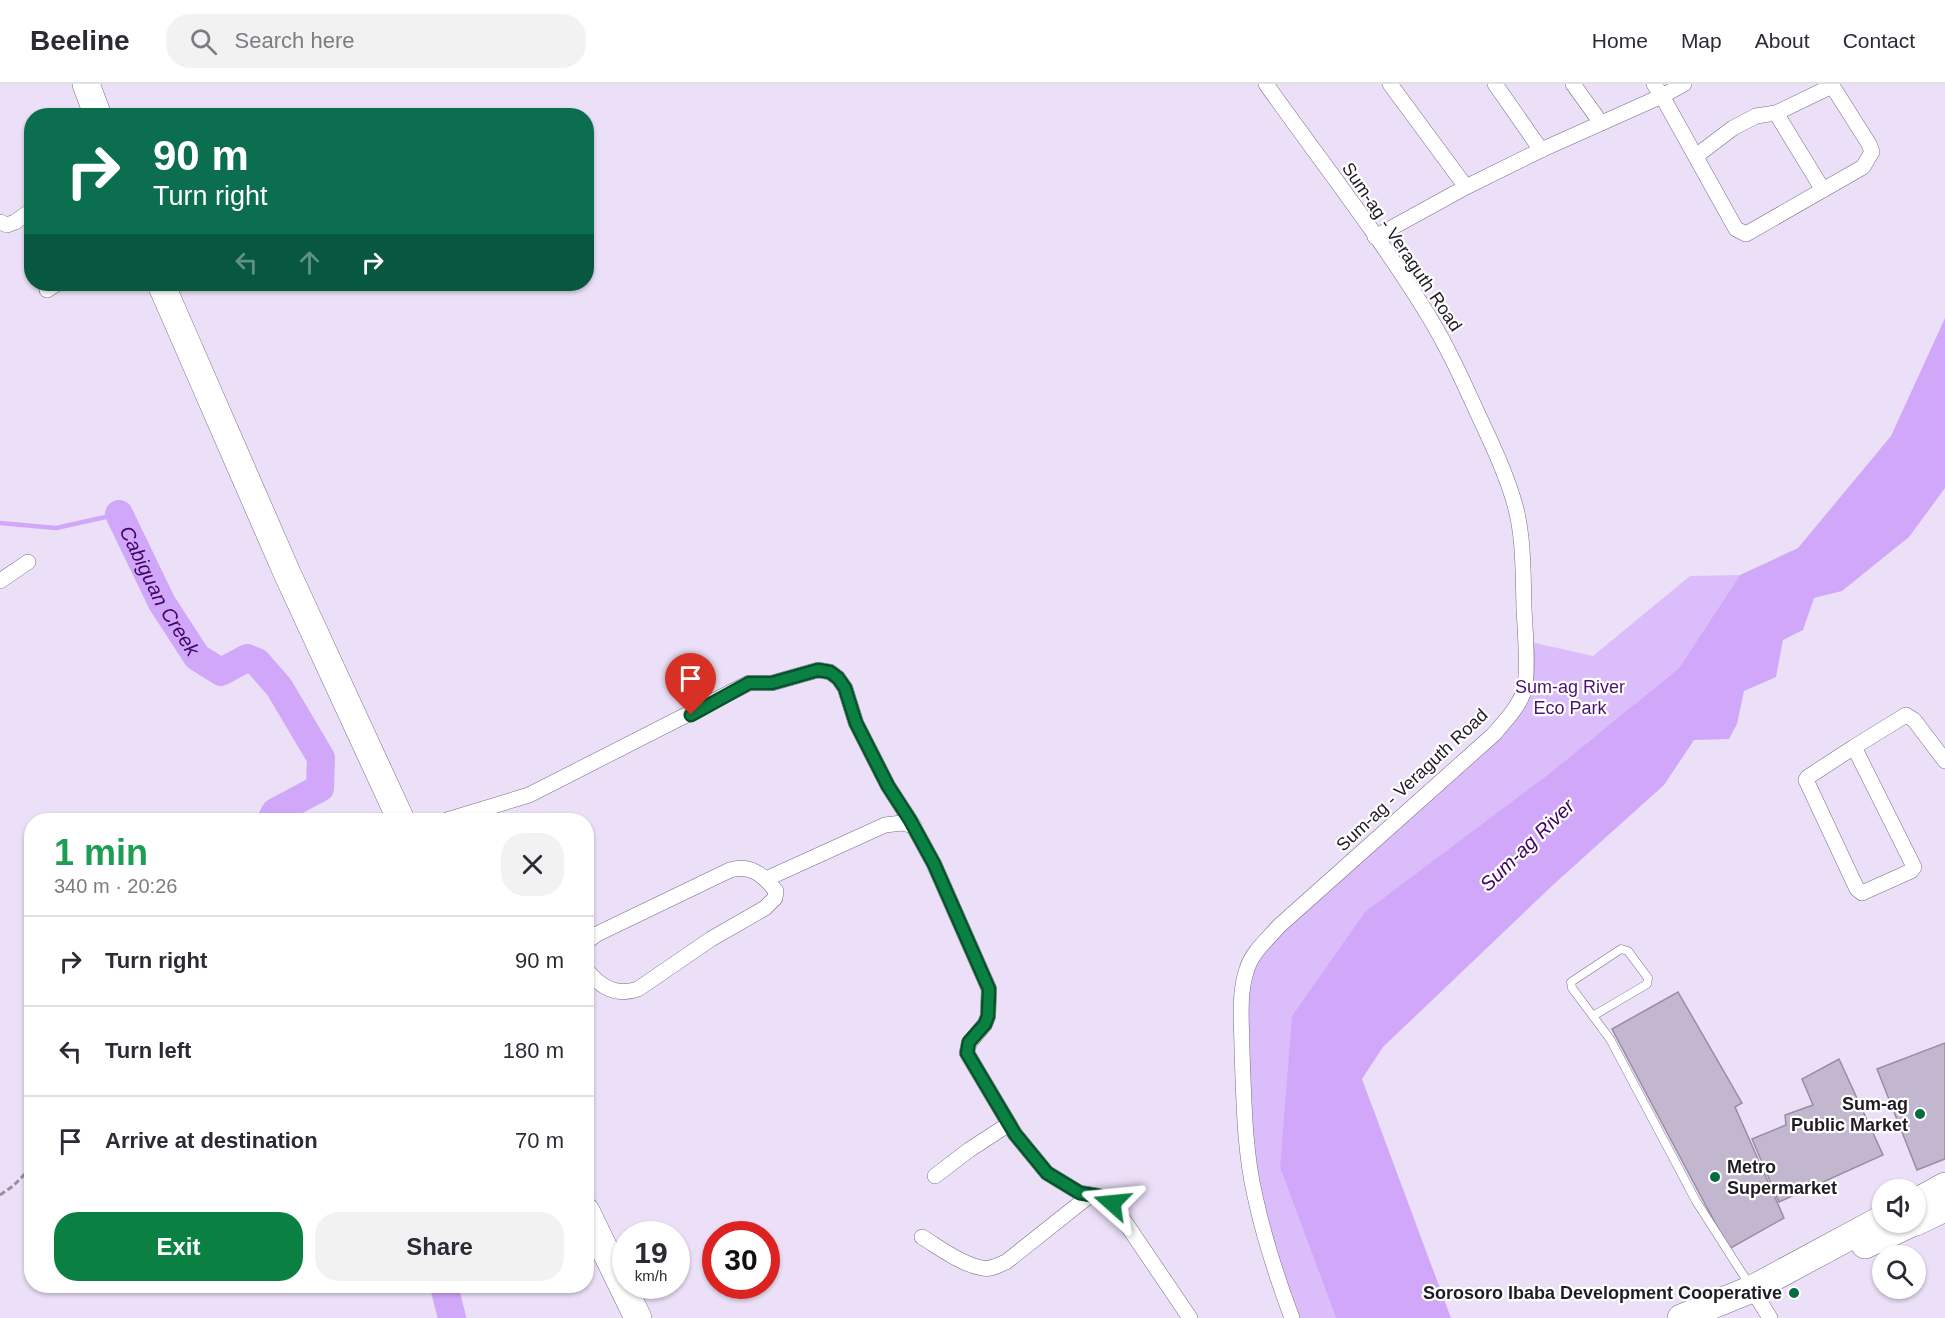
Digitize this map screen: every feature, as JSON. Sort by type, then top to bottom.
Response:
[{"type":"highway","points":[[74,84],[82,108]]},
{"type":"highway","points":[[86,84],[95,108]]},
{"type":"highway","points":[[151,291],[276,578],[385,813]]},
{"type":"highway","points":[[164,291],[287,573],[398,813]]},
{"type":"highway","points":[[1926,1196],[1945,1186]]},
{"type":"highway","points":[[1926,1217],[1945,1208]]},
{"type":"highway","points":[[1681,1318],[1761,1303],[1872,1226]]},
{"type":"highway","points":[[594,1227],[638,1318]]},
{"type":"highway","points":[[1729,1318],[1761,1303],[1856,1249],[1891,1233]]},
{"type":"highway","points":[[594,1255],[625,1318]]},
{"type":"street","name":"Sum-ag - Veraguth Road","points":[[1266,84],[1428,316],[1458,372],[1507,478],[1516,507],[1521,535],[1526,641],[1525,688],[1509,716],[1493,735],[1279,926],[1258,950],[1247,968],[1241,1018],[1246,1136],[1254,1194],[1274,1268],[1292,1318]]},
{"type":"street","points":[[1390,84],[1466,187]]},
{"type":"street","points":[[1494,84],[1541,150]]},
{"type":"street","points":[[1573,84],[1601,123]]},
{"type":"street","points":[[1375,237],[1466,187],[1601,123],[1658,90],[1684,84]]},
{"type":"street","points":[[1658,90],[1736,229],[1746,234],[1863,167],[1872,152],[1832,85],[1776,113],[1756,116],[1733,128],[1696,156]]},
{"type":"street","points":[[1776,113],[1823,190]]},
{"type":"street","points":[[0,222],[7,225],[24,216]]},
{"type":"street","points":[[0,581],[28,562]]},
{"type":"street","points":[[470,813],[529,795],[749,683],[772,683],[818,670],[830,672],[845,688],[856,723],[888,786],[914,826],[934,864],[989,989],[988,1016],[985,1024],[969,1042],[967,1053],[1015,1134],[1047,1173],[1080,1193],[1098,1196],[1112,1203],[1190,1318]]},
{"type":"street","points":[[1854,747],[1914,867],[1862,893],[1857,889],[1806,780],[1854,747],[1906,715],[1914,720],[1945,761]]},
{"type":"street","points":[[766,879],[885,825],[902,823],[914,826]]},
{"type":"street","points":[[594,936],[730,870],[741,867],[756,871],[776,891],[775,898],[770,904],[711,939],[638,990],[624,992],[610,990],[594,978]]},
{"type":"street","points":[[935,1176],[1009,1124]]},
{"type":"street","points":[[922,1237],[963,1261],[983,1268],[992,1268],[1006,1262],[1089,1196]]},
{"type":"lane","points":[[1593,1016],[1647,984],[1648,978],[1628,951],[1621,949],[1571,982],[1572,988],[1630,1074],[1696,1201],[1761,1303]]},
{"type":"path","points":[[0,1195],[24,1175]]},
{"type":"green space","name":"Sum-ag River Eco Park","points":[[1740,575],[1679,668],[1545,777],[1280,1168],[1336,1318],[1292,1318],[1254,1194],[1241,1018],[1258,950],[1519,701],[1526,641],[1593,656],[1690,576]]},
{"type":"water","name":"Sum-ag River","points":[[1945,318],[1945,488],[1909,537],[1842,591],[1814,598],[1803,630],[1783,640],[1776,677],[1744,691],[1737,724],[1729,739],[1694,740],[1664,785],[1554,884],[1383,1047],[1362,1079],[1451,1318],[1336,1318],[1280,1168],[1292,1016],[1365,912],[1545,777],[1679,668],[1740,575],[1798,548],[1891,436]]},
{"type":"building","points":[[1678,992],[1742,1103],[1735,1107],[1784,1218],[1729,1249],[1612,1029]]},
{"type":"building","name":"Sum-ag Public Market","points":[[1945,1043],[1945,1159],[1917,1170],[1877,1069]]},
{"type":"building","points":[[1839,1059],[1883,1155],[1779,1202],[1752,1139],[1786,1125],[1785,1115],[1813,1105],[1802,1079]]},
{"type":"waterway","name":"Cabiguan Creek","points":[[0,523],[56,528],[119,514]]},
{"type":"waterway","name":"Cabiguan Creek","points":[[119,514],[162,603],[197,657],[221,672],[247,658],[257,662],[279,687],[321,758],[320,788],[274,813]]},
{"type":"waterway","name":"Cabiguan Creek","points":[[446,1293],[452,1318]]},
{"type":"place","name":"Sum-ag Public Market","points":[[1920,1114]]},
{"type":"place","name":"Metro Supermarket","points":[[1715,1177]]},
{"type":"place","name":"Sorosoro Ibaba Development Cooperative","points":[[1794,1293]]},
{"type":"route","points":[[691,715],[749,683],[772,683],[818,670],[830,672],[838,678],[845,688],[856,723],[888,786],[934,864],[989,989],[988,1016],[985,1024],[969,1042],[967,1053],[1015,1134],[1047,1173],[1080,1193],[1098,1196],[1112,1203]]}]
